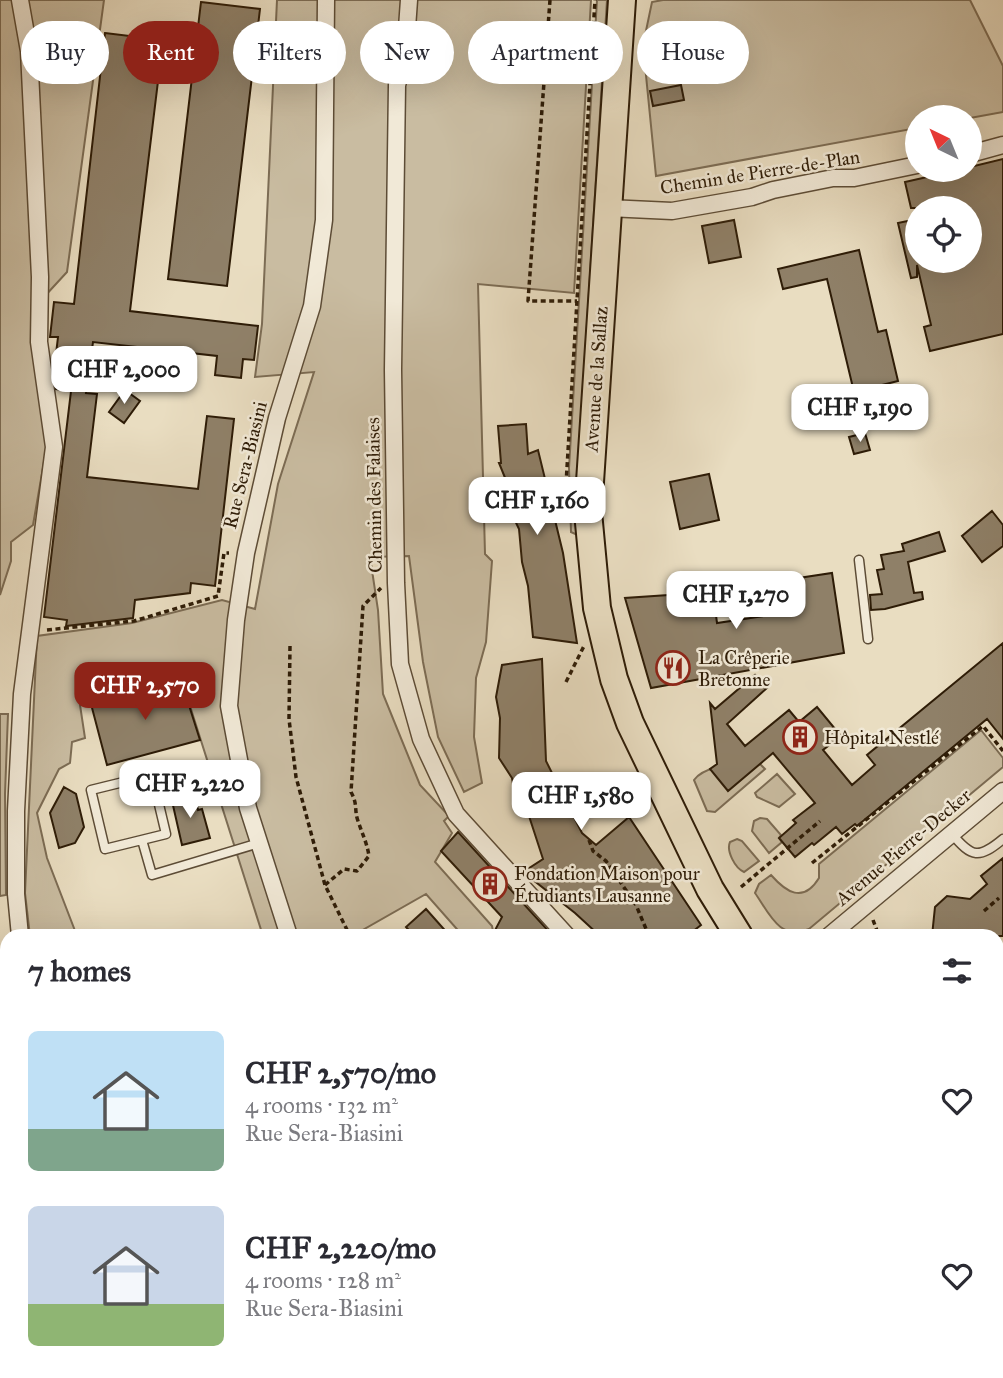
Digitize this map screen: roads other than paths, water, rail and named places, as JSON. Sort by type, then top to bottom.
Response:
[{"type":"main road","name":"Avenue de la Sallaz","points":[[622,0],[588,512],[597,608],[605,645],[630,723],[731,929]]},
{"type":"street","points":[[19,929],[16,894],[16,811],[22,694],[54,447],[39,342],[40,277],[29,51],[20,0]]},
{"type":"street","name":"Rue Sera-Biasini","points":[[287,929],[248,808],[229,706],[236,620],[246,553],[277,418],[312,306],[324,220],[326,0]]},
{"type":"street","name":"Chemin des Falaises","points":[[409,0],[405,56],[397,85],[393,370],[400,664],[421,739],[456,814],[562,929]]},
{"type":"street","points":[[982,151],[1003,145]]},
{"type":"street","name":"Chemin de Pierre-de-Plan","points":[[608,208],[672,211],[752,197],[833,178],[854,178],[905,167]]},
{"type":"street","name":"Avenue Pierre-Decker","points":[[837,929],[1002,795]]},
{"type":"lane","points":[[859,559],[868,639]]},
{"type":"lane","points":[[152,775],[166,834],[142,840],[105,849],[91,790],[152,775]]},
{"type":"lane","points":[[952,834],[965,849],[975,854],[983,854],[1003,839]]},
{"type":"lane","points":[[142,840],[152,875],[259,843]]},
{"type":"place","name":"La Crêperie Bretonne","points":[[673,668]]},
{"type":"place","name":"Hôpital Nestlé","points":[[800,737]]},
{"type":"place","name":"Fondation Maison pour Étudiants Lausanne","points":[[490,884]]}]
